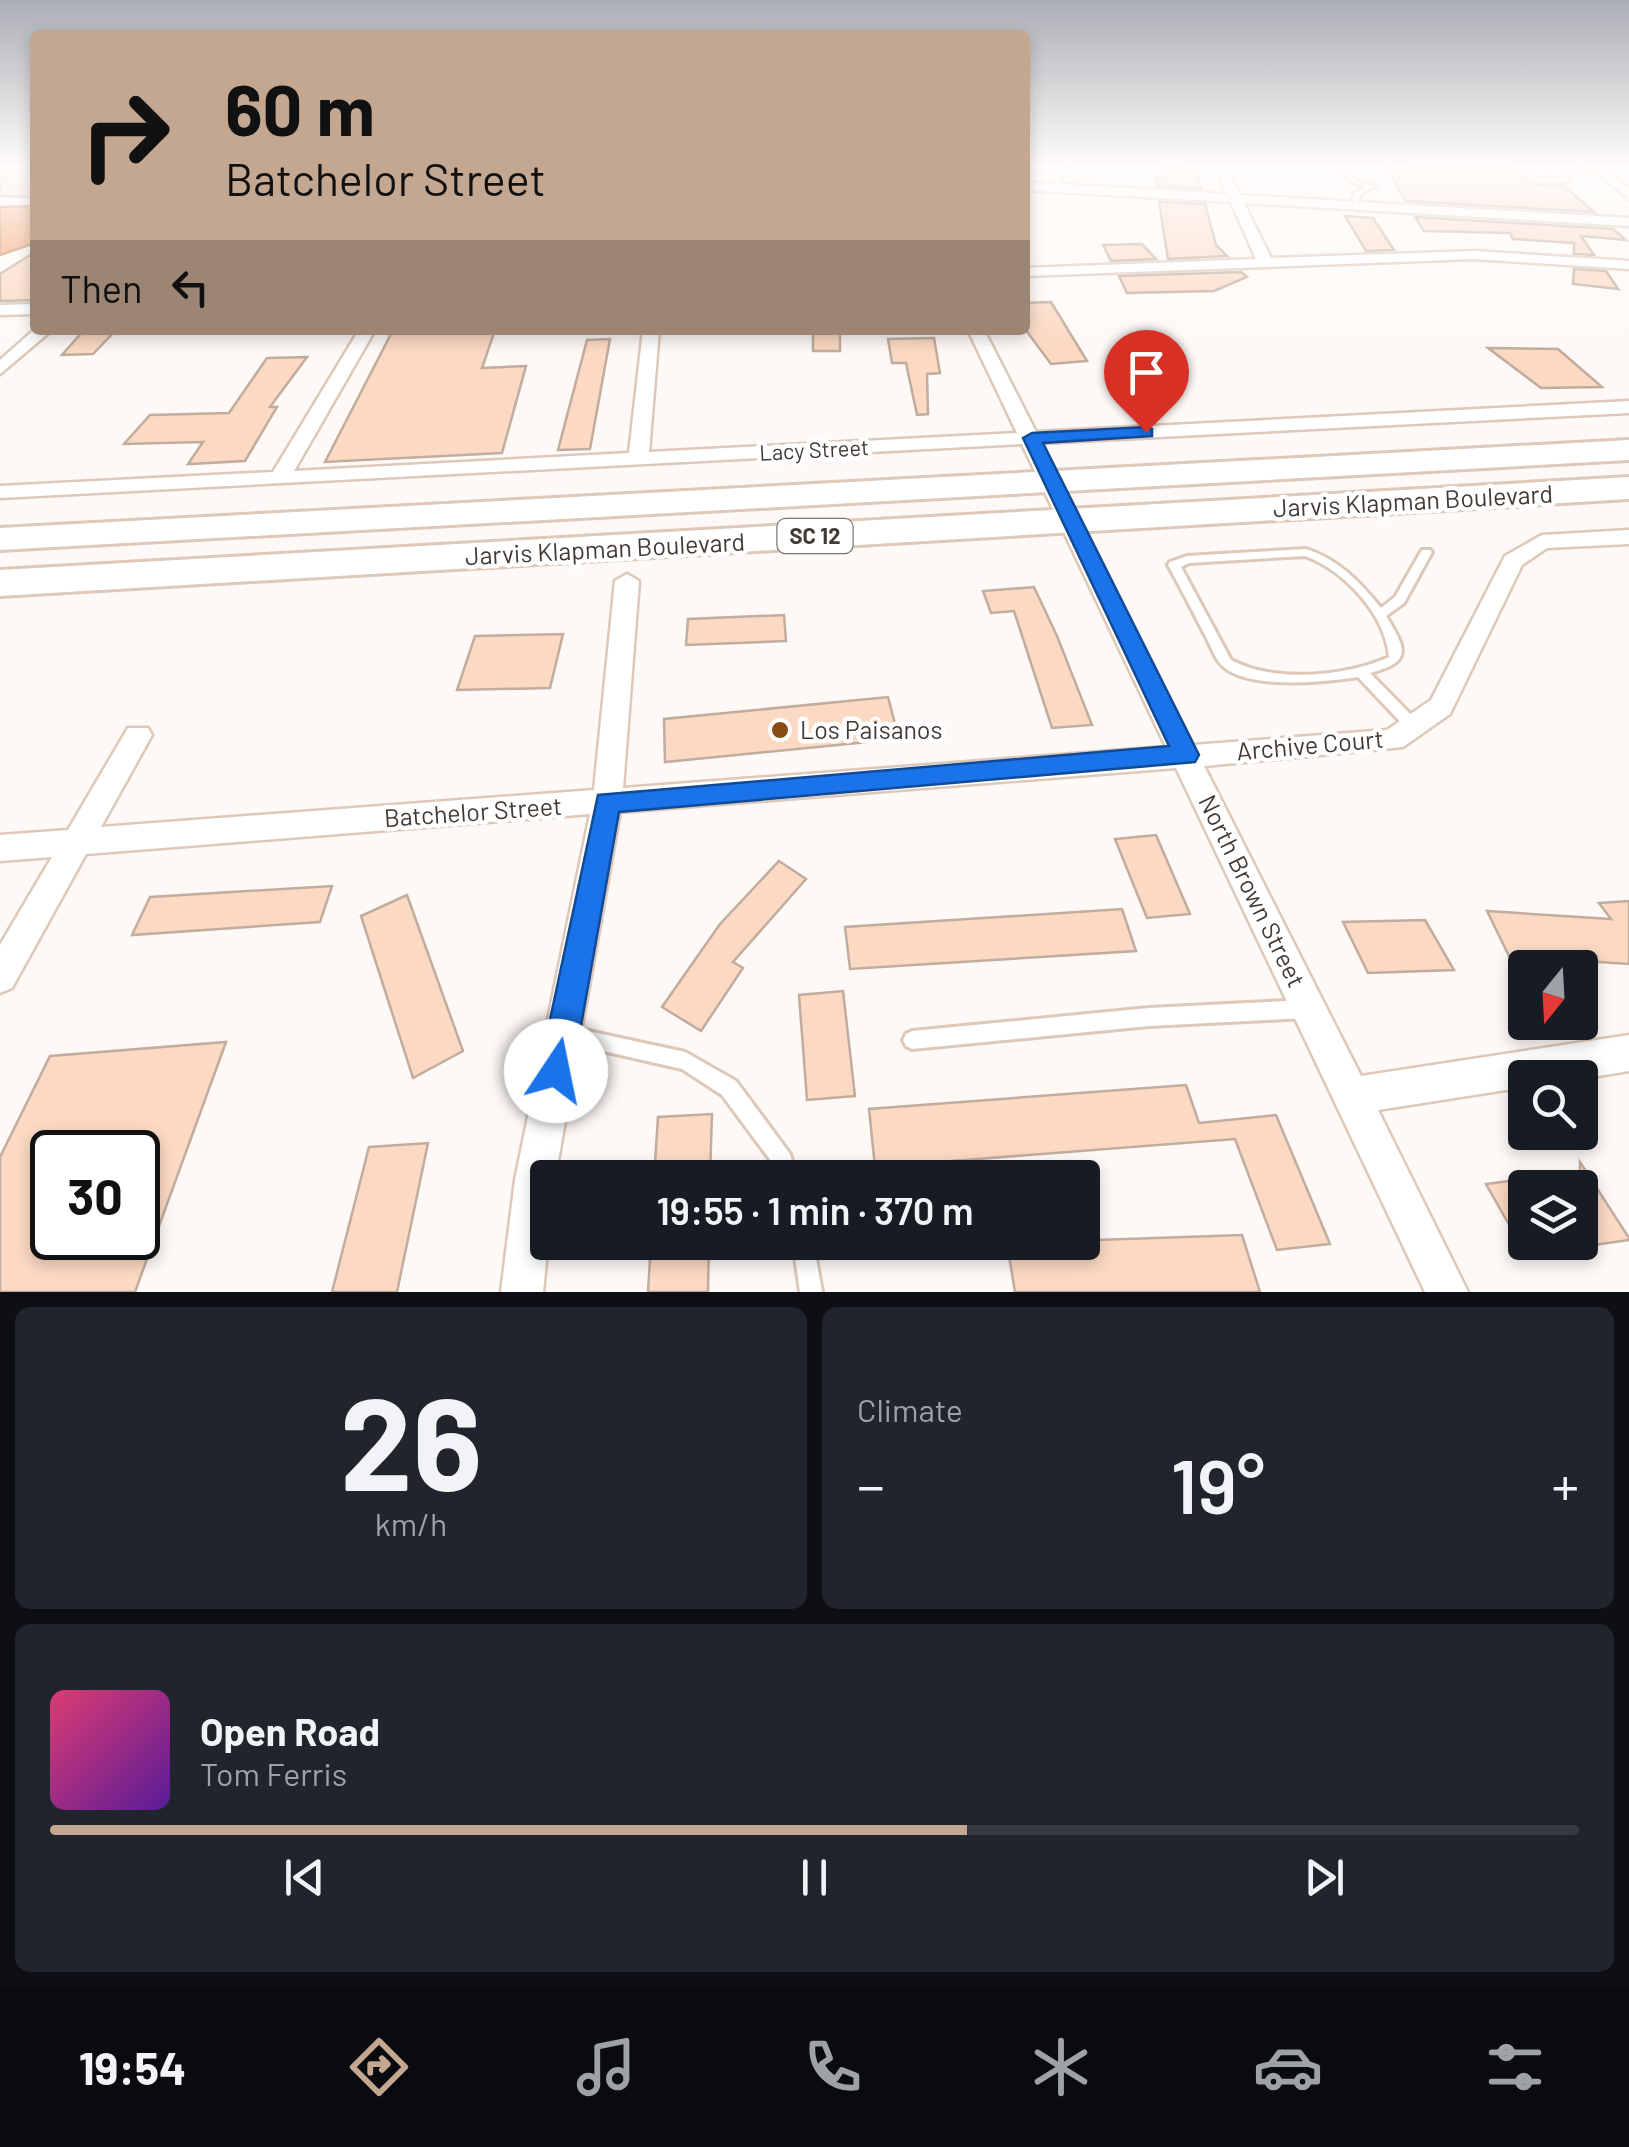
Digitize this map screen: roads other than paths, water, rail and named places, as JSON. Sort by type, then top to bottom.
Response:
[{"type":"highway","name":"Jarvis Klapman Boulevard","points":[[0,539],[1629,450]]},
{"type":"highway","points":[[1071,521],[1087,506],[1108,499],[1358,464]]},
{"type":"highway","points":[[788,538],[1017,503],[1040,496],[1052,481]]},
{"type":"highway","name":"Jarvis Klapman Boulevard","points":[[0,584],[1629,488]]},
{"type":"street","points":[[1248,225],[1266,264]]},
{"type":"street","points":[[1030,272],[1474,255],[1629,265]]},
{"type":"street","points":[[0,310],[30,309]]},
{"type":"street","points":[[0,370],[38,335]]},
{"type":"street","points":[[280,477],[364,335]]},
{"type":"street","points":[[638,459],[650,335]]},
{"type":"street","name":"North Brown Street","points":[[979,335],[1447,1292]]},
{"type":"street","name":"Lacy Street","points":[[0,492],[1629,407]]},
{"type":"street","name":"Archive Court","points":[[1186,755],[1393,740],[1440,707],[1514,562],[1542,542],[1629,536]]},
{"type":"street","points":[[522,1292],[535,1180],[607,802],[627,581]]},
{"type":"street","points":[[0,977],[138,736]]},
{"type":"street","name":"Batchelor Street","points":[[0,848],[1186,755]]},
{"type":"street","points":[[1350,1096],[1629,1054]]},
{"type":"lane","points":[[1306,552],[1332,562],[1379,615],[1396,647],[1395,659],[1362,673],[1272,678],[1236,671],[1226,663],[1174,565],[1187,560],[1306,552]]},
{"type":"lane","points":[[1379,615],[1400,600],[1426,552]]},
{"type":"lane","points":[[1362,673],[1412,726]]},
{"type":"lane","points":[[912,1040],[1149,1017],[1309,1009]]},
{"type":"lane","points":[[563,1035],[685,1061],[729,1088],[783,1160]]},
{"type":"lane","points":[[806,1260],[810,1292]]},
{"type":"place","name":"Los Paisanos","points":[[780,730]]}]
